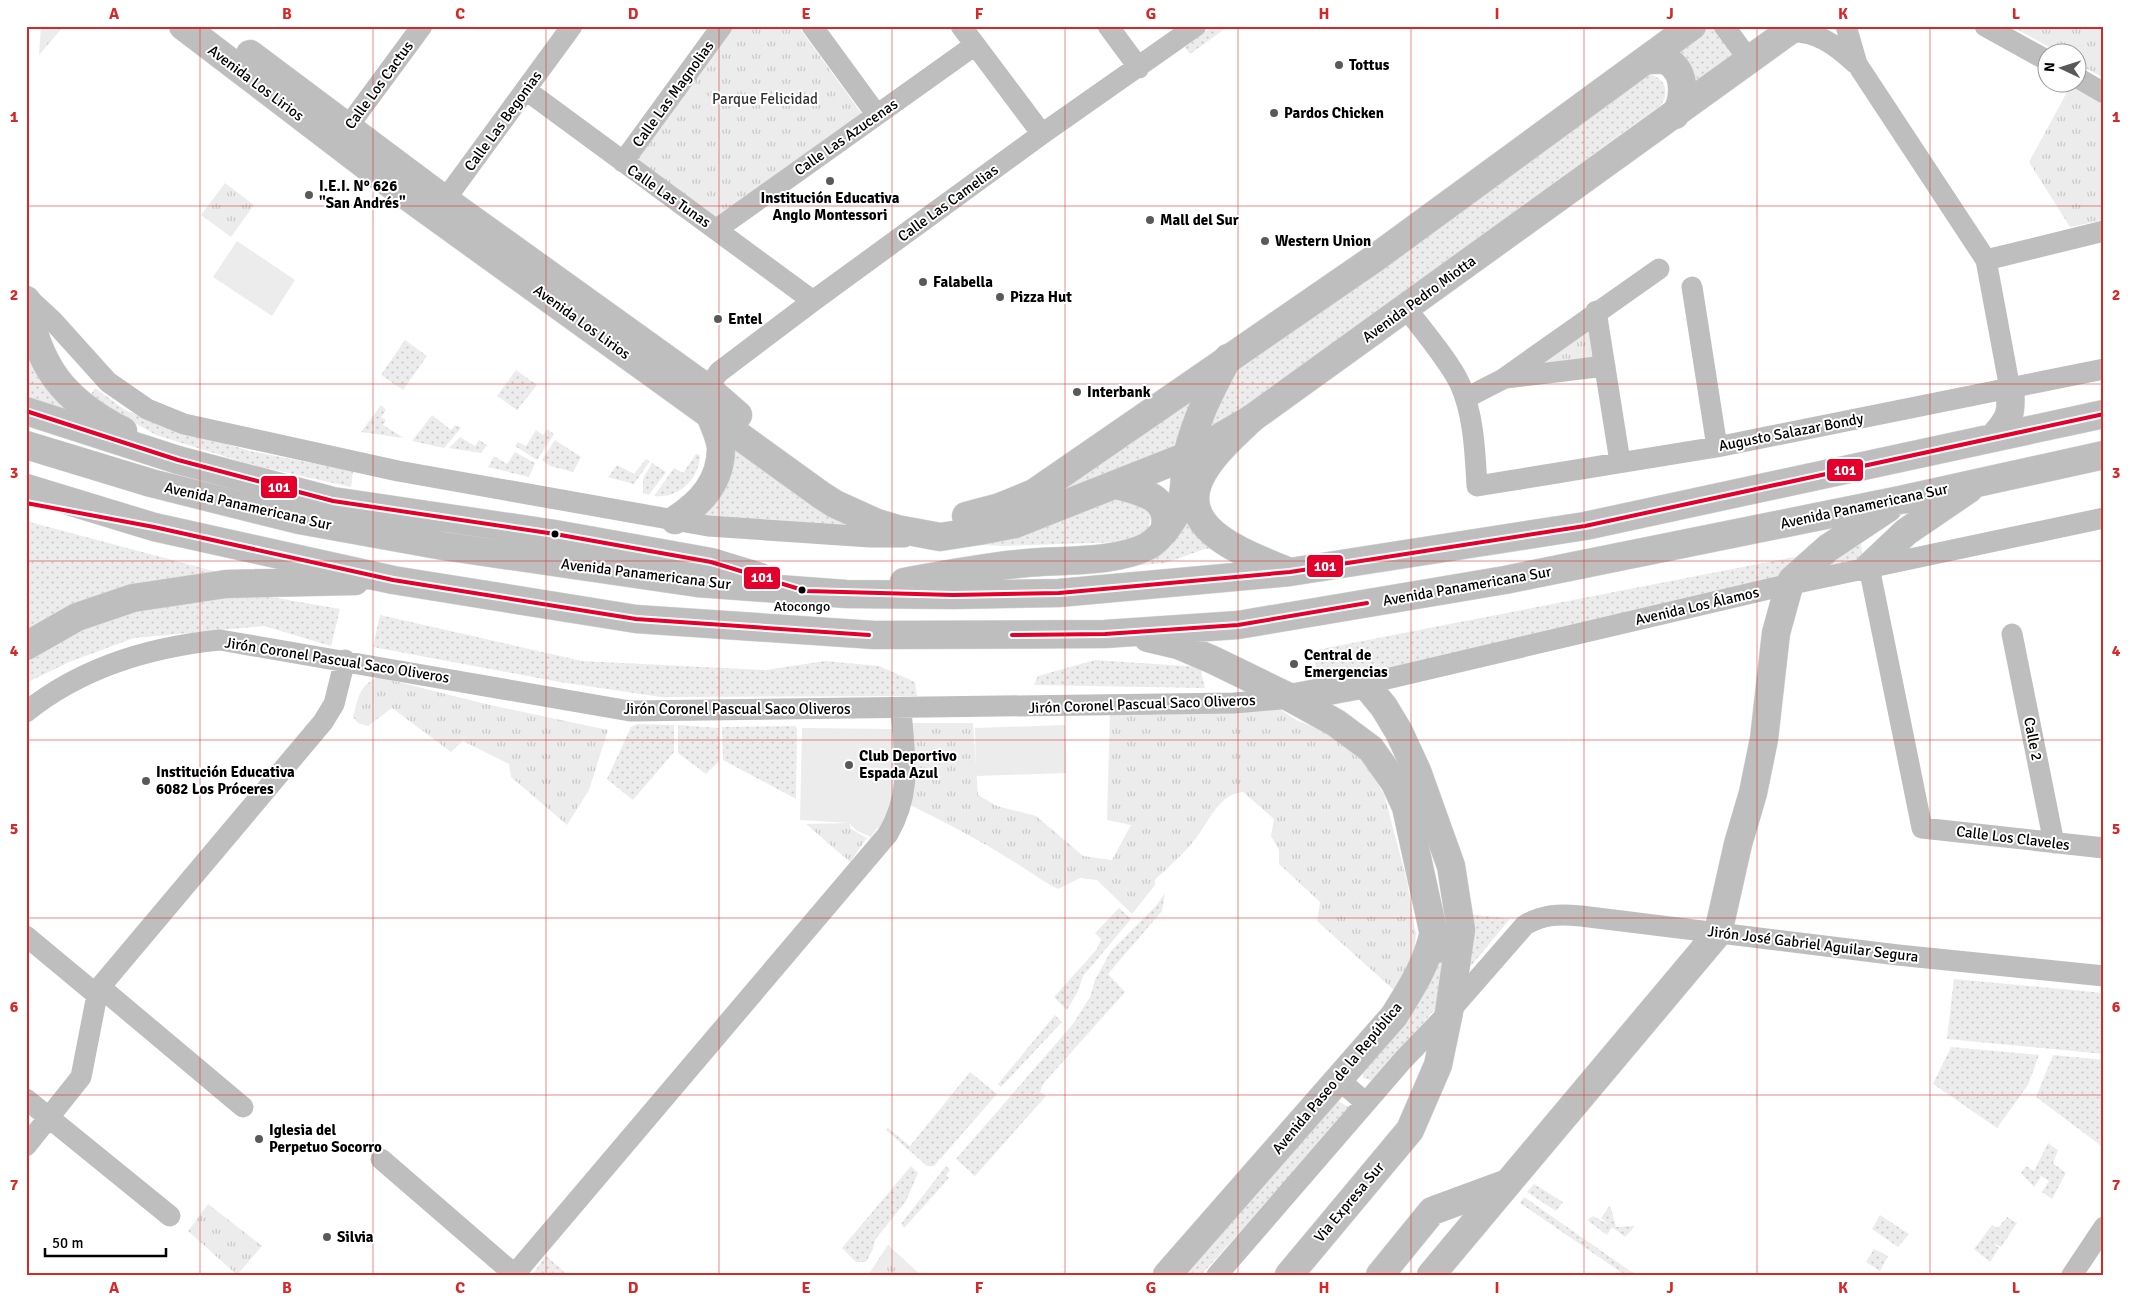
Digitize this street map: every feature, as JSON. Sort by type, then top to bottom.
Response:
[{"type":"main road","points":[[1007,516],[1034,493],[1375,258],[1692,26]]},
{"type":"main road","name":"Avenida Los Lirios","points":[[195,28],[439,208],[710,415],[835,504],[886,526],[940,537],[1007,516]]},
{"type":"main road","name":"Avenida Pedro Miotta","points":[[1007,516],[1117,485],[1187,456],[1251,419],[1750,61],[1788,28]]},
{"type":"main road","points":[[1646,60],[1668,61],[1680,78],[1682,104],[1675,115]]},
{"type":"main road","name":"Avenida Los Lirios","points":[[439,208],[706,388],[843,492],[880,508],[916,516],[942,518],[1007,516]]},
{"type":"main road","points":[[26,300],[37,345],[49,369],[69,393],[96,417],[178,460]]},
{"type":"main road","points":[[846,594],[992,567],[1127,554],[1148,546],[1164,532],[1180,507],[1187,456],[1207,396],[1228,358]]},
{"type":"main road","points":[[1993,438],[2003,428],[2012,412],[2010,389]]},
{"type":"main road","points":[[26,411],[178,460],[333,501],[555,534],[711,562],[806,591]]},
{"type":"main road","name":"Avenida Panamericana Sur","points":[[26,445],[150,483],[299,520],[443,546],[697,583],[846,594],[953,595],[1059,593],[1290,572],[1585,526],[2104,414]]},
{"type":"main road","points":[[675,520],[694,508],[705,496],[715,478],[721,447],[710,415]]},
{"type":"main road","points":[[1251,419],[1213,458],[1202,475],[1196,494],[1196,509],[1207,528],[1233,548],[1290,572]]},
{"type":"main road","name":"Avenida Panamericana Sur","points":[[26,488],[154,528],[392,580],[636,619],[874,636],[1127,633],[1238,625],[1505,580],[1900,500],[2104,455]]},
{"type":"main road","points":[[1869,566],[1906,532],[1981,481]]},
{"type":"main road","points":[[1117,485],[1150,494],[1159,501],[1166,524],[1164,532]]},
{"type":"main road","points":[[1430,1275],[1718,933],[1738,844],[1753,793],[1764,739],[1776,634],[1789,586],[1792,580],[1828,548],[1900,500]]},
{"type":"main road","points":[[26,503],[154,528]]},
{"type":"main road","points":[[26,646],[77,617],[133,598],[226,584],[308,584],[392,580]]},
{"type":"main road","name":"Avenida Paseo de la República","points":[[1127,633],[1178,645],[1291,698],[1336,723],[1371,749],[1395,783],[1406,807],[1434,932],[1428,956],[1420,974],[1394,1016],[1168,1275]]},
{"type":"main road","points":[[1365,684],[1384,707],[1400,732],[1420,779],[1451,866],[1461,930],[1449,1012]]},
{"type":"main road","name":"Avenida Los Álamos","points":[[1291,698],[1365,684]]},
{"type":"main road","points":[[1434,932],[1449,1012]]},
{"type":"main road","name":"Via Expresa Sur","points":[[1289,1275],[1410,1130],[1438,1065],[1449,1012]]},
{"type":"main road","points":[[1380,1275],[1432,1212],[1508,1183]]},
{"type":"street","name":"Calle Los Cactus","points":[[341,136],[422,26]]},
{"type":"street","name":"Calle Las Begonias","points":[[439,208],[572,26]]},
{"type":"street","name":"Calle Las Magnolias","points":[[623,162],[722,26]]},
{"type":"street","points":[[812,26],[877,115]]},
{"type":"street","points":[[961,26],[1042,134]]},
{"type":"street","points":[[1108,26],[1138,68]]},
{"type":"street","name":"Calle Las Camelias","points":[[706,388],[720,372],[813,301],[1042,134],[1196,26]]},
{"type":"street","points":[[1724,26],[1750,61]]},
{"type":"street","points":[[1846,26],[1857,64]]},
{"type":"street","points":[[1985,26],[2038,56]]},
{"type":"street","points":[[1788,28],[1827,40],[1838,46],[1857,64],[1986,260],[2010,389]]},
{"type":"street","name":"Calle Las Azucenas","points":[[717,229],[975,45]]},
{"type":"street","points":[[2088,84],[2104,93]]},
{"type":"street","name":"Calle Las Tunas","points":[[526,90],[813,301]]},
{"type":"street","points":[[1986,260],[2104,231]]},
{"type":"street","points":[[1406,308],[1459,382],[1466,398],[1503,379],[1596,311],[1659,269]]},
{"type":"street","points":[[1692,287],[1717,447]]},
{"type":"street","points":[[26,296],[53,321],[108,382],[147,409],[184,424],[398,471],[675,520],[743,530],[870,537],[940,537]]},
{"type":"street","points":[[1596,311],[1620,462]]},
{"type":"street","points":[[1503,379],[1605,366]]},
{"type":"street","name":"Augusto Salazar Bondy","points":[[1466,398],[1476,452],[1477,486],[1717,447],[2104,369]]},
{"type":"street","name":"Avenida Los Álamos","points":[[1365,684],[1869,566],[2104,518]]},
{"type":"street","name":"Calle Los Claveles","points":[[1869,566],[1922,828],[2104,848]]},
{"type":"street","name":"Calle 2","points":[[2012,634],[2054,844]]},
{"type":"street","name":"Jirón Coronel Pascual Saco Oliveros","points":[[26,712],[79,677],[148,651],[182,644],[220,640],[345,660],[630,711],[901,709],[1234,703],[1291,698]]},
{"type":"street","points":[[26,1146],[81,1077],[99,991],[324,722],[334,704],[345,660]]},
{"type":"street","points":[[381,1159],[514,1274],[888,834],[899,816],[906,788],[901,709]]},
{"type":"street","name":"Jirón José Gabriel Aguilar Segura","points":[[1449,1012],[1525,926],[1549,914],[1564,914],[1928,959],[2104,976]]},
{"type":"street","points":[[26,936],[99,991],[243,1107]]},
{"type":"street","points":[[1217,1275],[1366,1103],[1449,1012]]},
{"type":"street","points":[[1338,1079],[1366,1103]]},
{"type":"street","points":[[26,1099],[170,1216]]},
{"type":"street","points":[[2072,1275],[2104,1227]]},
{"type":"green space","points":[[41,26],[64,26],[39,55]]},
{"type":"green space","name":"Parque Felicidad","points":[[734,26],[798,26],[862,114],[717,217],[636,162]]},
{"type":"green space","points":[[1213,26],[1229,26],[1190,54],[1185,47]]},
{"type":"green space","points":[[1708,26],[1717,26],[1739,58],[1687,95],[1667,57]]},
{"type":"green space","points":[[2011,26],[2104,26],[2104,78],[2088,69],[2088,42],[2040,42]]},
{"type":"green space","points":[[1649,74],[1659,79],[1664,86],[1665,95],[1661,105],[1392,300],[1300,377],[1208,436],[1206,415],[1219,391],[1240,368],[1641,75]]},
{"type":"green space","points":[[2067,92],[2088,92],[2104,101],[2104,220],[2070,227],[2029,162]]},
{"type":"green space","points":[[225,183],[254,205],[231,237],[201,215]]},
{"type":"green space","points":[[237,241],[295,280],[272,316],[213,277]]},
{"type":"green space","points":[[26,316],[103,429],[26,399]]},
{"type":"green space","points":[[1582,329],[1590,332],[1597,359],[1532,371]]},
{"type":"green space","points":[[405,340],[427,356],[403,390],[381,375]]},
{"type":"green space","points":[[516,370],[537,385],[517,410],[497,396]]},
{"type":"green space","points":[[1197,387],[1179,450],[1051,500],[1052,491]]},
{"type":"green space","points":[[95,388],[125,410],[153,422],[250,451],[353,471],[351,487],[249,464],[156,435],[89,397]]},
{"type":"green space","points":[[381,405],[386,410],[381,417],[386,420],[383,425],[404,438],[361,432]]},
{"type":"green space","points":[[432,415],[451,430],[455,425],[461,428],[444,448],[412,441]]},
{"type":"green space","points":[[547,429],[554,434],[537,460],[515,446],[518,442],[526,446],[536,430],[543,435]]},
{"type":"green space","points":[[460,437],[475,446],[479,440],[487,445],[481,453],[449,448]]},
{"type":"green space","points":[[555,440],[581,457],[573,472],[550,466],[542,460]]},
{"type":"green space","points":[[727,442],[866,528],[703,518]]},
{"type":"green space","points":[[515,452],[535,463],[529,477],[488,467],[494,456],[507,464]]},
{"type":"green space","points":[[696,454],[700,455],[699,464],[686,486],[671,494],[654,496],[674,468],[683,473]]},
{"type":"green space","points":[[646,459],[650,461],[634,484],[608,477],[617,465],[634,474]]},
{"type":"green space","points":[[652,463],[666,472],[649,495],[643,493],[643,479]]},
{"type":"green space","points":[[1126,493],[1152,512],[1148,530],[1123,542],[1002,546],[967,544]]},
{"type":"green space","points":[[1187,508],[1224,549],[1205,549],[1165,563],[1110,568]]},
{"type":"green space","points":[[26,521],[221,573],[173,578],[130,586],[26,631]]},
{"type":"green space","points":[[1861,544],[1863,561],[1322,685],[1311,651]]},
{"type":"green space","points":[[271,597],[340,609],[331,646],[264,626],[134,638],[69,662],[26,683],[26,657],[82,627],[136,609],[200,598]]},
{"type":"green space","points":[[380,615],[582,661],[766,670],[825,661],[879,666],[915,682],[917,696],[661,697],[560,682],[373,647]]},
{"type":"green space","points":[[1095,660],[1200,667],[1205,688],[1034,685],[1038,676]]},
{"type":"green space","points":[[378,677],[490,705],[608,730],[589,790],[567,825],[511,777],[509,764],[463,741],[451,752],[392,708],[368,726],[358,723],[353,717],[360,693],[366,685]]},
{"type":"green space","points":[[1278,708],[1296,720],[1321,730],[1357,751],[1384,794],[1407,881],[1416,935],[1413,966],[1396,992],[1317,921],[1320,902],[1279,864],[1279,850],[1271,836],[1274,819],[1243,792],[1227,798],[1221,803],[1192,843],[1155,880],[1155,885],[1132,914],[1097,880],[1080,878],[1058,889],[976,839],[908,804],[910,723],[973,723],[978,795],[997,806],[1036,816],[1083,856],[1112,860],[1131,825],[1107,820],[1110,712]]},
{"type":"green space","points":[[638,724],[674,725],[674,752],[633,800],[607,779],[631,727]]},
{"type":"green space","points":[[678,725],[719,728],[719,761],[706,774],[678,753]]},
{"type":"green space","points":[[1065,725],[1066,773],[976,776],[975,728]]},
{"type":"green space","points":[[795,726],[797,729],[796,799],[723,760],[722,727]]},
{"type":"green space","name":"Club Deportivo Espada Azul","points":[[802,728],[891,729],[894,731],[897,790],[882,830],[877,828],[871,837],[857,831],[849,823],[800,820]]},
{"type":"green space","points":[[849,823],[851,829],[867,838],[850,862],[806,824]]},
{"type":"green space","points":[[1165,893],[1162,911],[1108,974],[1125,992],[1043,1084],[1040,1092],[1046,1096],[975,1176],[956,1159],[1073,1024],[1090,997],[1095,980],[1111,951],[1156,906]]},
{"type":"green space","points":[[1119,908],[1131,919],[1083,976],[1078,991],[1067,1010],[1054,997],[1097,949],[1101,939],[1095,933]]},
{"type":"green space","points":[[1452,912],[1510,919],[1375,1081],[1363,1078],[1363,1067],[1439,949],[1444,916]]},
{"type":"green space","points":[[1954,979],[2104,993],[2104,1054],[1947,1039]]},
{"type":"green space","points":[[1055,1015],[1062,1022],[1001,1087],[998,1084]]},
{"type":"green space","points":[[1951,1047],[2039,1055],[2028,1085],[1997,1128],[1933,1084]]},
{"type":"green space","points":[[2053,1055],[2104,1060],[2104,1148],[2036,1097]]},
{"type":"green space","points":[[970,1072],[997,1094],[934,1166],[927,1166],[886,1130],[888,1128],[910,1146]]},
{"type":"green space","points":[[1329,1096],[1352,1109],[1201,1275],[1177,1275]]},
{"type":"green space","points":[[2048,1143],[2058,1150],[2053,1163],[2066,1173],[2052,1199],[2042,1192],[2049,1181],[2038,1174],[2041,1177],[2034,1187],[2021,1173],[2026,1166],[2034,1171]]},
{"type":"green space","points":[[911,1166],[918,1173],[906,1201],[875,1240],[873,1249],[866,1262],[856,1262],[842,1248]]},
{"type":"green space","points":[[946,1166],[950,1170],[946,1175],[949,1178],[904,1228],[901,1224]]},
{"type":"green space","points":[[1534,1184],[1563,1202],[1556,1211],[1527,1192]]},
{"type":"green space","points":[[1524,1197],[1636,1275],[1625,1275],[1520,1203]]},
{"type":"green space","points":[[208,1204],[262,1246],[237,1275],[188,1231]]},
{"type":"green space","points":[[1610,1205],[1616,1227],[1635,1226],[1625,1237],[1612,1227],[1607,1235],[1587,1220],[1593,1216],[1608,1224],[1601,1218]]},
{"type":"green space","points":[[1880,1215],[1909,1234],[1898,1247],[1872,1229]]},
{"type":"green space","points":[[2007,1217],[2017,1223],[2001,1247],[1992,1242],[1999,1248],[1990,1262],[1974,1249],[1992,1225],[1998,1228]]},
{"type":"green space","points":[[888,1245],[921,1275],[868,1275]]},
{"type":"green space","points":[[1874,1249],[1888,1256],[1880,1271],[1866,1262]]},
{"type":"green space","points":[[546,1256],[568,1275],[532,1275]]},
{"type":"transit line","name":"101","points":[[26,411],[178,460],[333,501],[555,534],[711,562],[806,591],[953,595],[1059,593],[1290,572],[1585,526],[2104,414]]},
{"type":"transit line","name":"101","points":[[26,503],[154,527],[393,580],[636,619],[869,635]]},
{"type":"transit line","name":"101","points":[[1012,635],[1105,634],[1238,625],[1367,603]]},
{"type":"place","name":"Tottus","points":[[1339,65]]},
{"type":"place","name":"Pardos Chicken","points":[[1274,113]]},
{"type":"place","name":"Institución Educativa Anglo Montessori","points":[[830,181]]},
{"type":"place","name":"I.E.I. N° 626 \"San Andrés\"","points":[[309,195]]},
{"type":"place","name":"Mall del Sur","points":[[1150,220]]},
{"type":"place","name":"Western Union","points":[[1265,241]]},
{"type":"place","name":"Falabella","points":[[923,282]]},
{"type":"place","name":"Pizza Hut","points":[[1000,297]]},
{"type":"place","name":"Entel","points":[[718,319]]},
{"type":"place","name":"Interbank","points":[[1077,392]]},
{"type":"place","name":"Atocongo","points":[[802,590]]},
{"type":"place","name":"Central de Emergencias","points":[[1294,664]]},
{"type":"place","name":"Club Deportivo Espada Azul","points":[[849,765]]},
{"type":"place","name":"Institución Educativa 6082 Los Próceres","points":[[146,781]]},
{"type":"place","name":"Iglesia del Perpetuo Socorro","points":[[259,1139]]},
{"type":"place","name":"Silvia","points":[[327,1237]]}]
